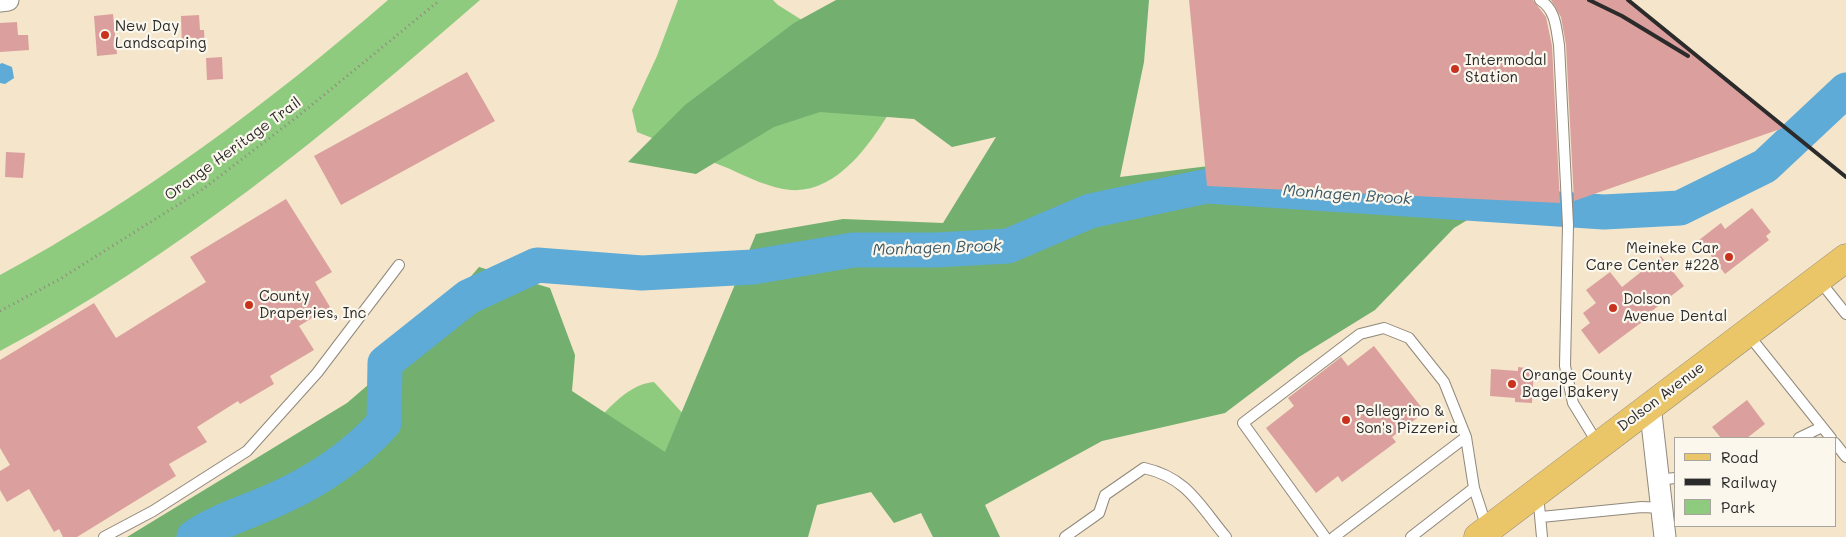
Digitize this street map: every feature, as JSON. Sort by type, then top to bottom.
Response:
[{"type":"main road","name":"Dolson Avenue","points":[[1483,533],[1846,258]]},
{"type":"street","points":[[0,1],[8,0]]},
{"type":"street","points":[[1650,405],[1667,479],[1662,508],[1665,537]]},
{"type":"lane","points":[[1544,1],[1554,16],[1559,45],[1568,224],[1565,366],[1573,403],[1598,444]]},
{"type":"lane","points":[[104,537],[153,511],[247,451],[317,372],[399,265]]},
{"type":"lane","points":[[1818,279],[1846,314]]},
{"type":"lane","points":[[1325,537],[1243,423],[1360,334],[1384,328],[1408,338],[1444,382],[1466,436],[1483,533]]},
{"type":"lane","points":[[1747,332],[1830,437]]},
{"type":"lane","points":[[1801,437],[1822,428]]},
{"type":"lane","points":[[1334,537],[1466,436]]},
{"type":"lane","points":[[1836,444],[1846,457]]},
{"type":"lane","points":[[1065,537],[1099,512],[1105,495],[1144,468],[1162,472],[1185,486],[1226,537]]},
{"type":"lane","points":[[1410,537],[1474,488]]},
{"type":"lane","points":[[1537,491],[1542,537]]},
{"type":"lane","points":[[1541,517],[1642,507],[1662,508]]},
{"type":"path","name":"Orange Heritage Trail","points":[[0,311],[60,279],[203,189],[297,117],[440,0]]},
{"type":"green space","points":[[388,0],[480,0],[367,97],[250,189],[128,275],[65,315],[0,351],[0,275],[103,215],[202,148],[297,76]]},
{"type":"green space","points":[[678,0],[773,0],[867,61],[889,113],[872,139],[849,165],[837,176],[807,189],[791,190],[767,185],[637,132],[632,110],[657,56]]},
{"type":"green space","points":[[836,0],[1149,0],[1144,62],[1120,177],[1233,163],[1531,199],[1499,201],[1454,228],[1375,310],[1299,357],[1225,413],[1102,441],[985,505],[1000,537],[933,537],[921,513],[894,523],[871,492],[817,505],[808,537],[127,537],[347,403],[404,354],[479,267],[550,288],[575,355],[572,391],[665,452],[756,234],[843,219],[943,223],[996,137],[952,147],[914,119],[820,112],[774,127],[696,174],[628,162],[685,105],[794,23]]},
{"type":"green space","points":[[654,382],[783,523],[586,433],[625,394],[634,388]]},
{"type":"water","points":[[0,64],[12,67],[14,78],[5,84],[0,83]]},
{"type":"building","name":"Intermodal Station","points":[[1189,0],[1533,0],[1546,17],[1552,46],[1560,203],[1207,186]]},
{"type":"building","points":[[1551,0],[1627,0],[1786,127],[1574,201],[1566,45],[1561,17]]},
{"type":"building","name":"New Day Landscaping","points":[[113,14],[117,54],[97,56],[94,16]]},
{"type":"building","points":[[199,15],[200,30],[204,30],[205,47],[182,48],[181,16]]},
{"type":"building","points":[[17,22],[18,35],[28,35],[29,50],[0,52],[0,23]]},
{"type":"building","points":[[222,57],[223,79],[207,80],[206,58]]},
{"type":"building","points":[[467,72],[495,121],[341,205],[314,156]]},
{"type":"building","points":[[6,152],[25,153],[23,178],[5,177]]},
{"type":"building","name":"County Draperies, Inc","points":[[286,199],[332,272],[315,282],[330,307],[299,326],[314,350],[270,376],[274,384],[240,404],[238,401],[197,427],[207,442],[169,464],[176,476],[77,537],[63,537],[59,529],[54,532],[29,489],[7,502],[0,490],[0,471],[10,465],[0,448],[0,360],[94,303],[116,338],[206,282],[190,257]]},
{"type":"building","name":"Meineke Car Care Center #228","points":[[1752,208],[1771,232],[1766,236],[1769,240],[1725,274],[1699,240],[1721,223],[1725,229]]},
{"type":"building","name":"Dolson Avenue Dental","points":[[1661,256],[1684,286],[1644,317],[1646,319],[1599,354],[1581,330],[1590,323],[1583,313],[1596,303],[1586,290],[1610,272],[1622,287]]},
{"type":"building","name":"Pellegrino & Son's Pizzeria","points":[[1374,346],[1425,412],[1392,437],[1396,442],[1342,482],[1338,476],[1316,493],[1266,428],[1294,406],[1288,398],[1341,357],[1348,366]]},
{"type":"building","name":"Orange County Bagel Bakery","points":[[1518,367],[1534,369],[1532,403],[1515,402],[1515,398],[1490,396],[1491,369],[1518,371]]},
{"type":"building","points":[[1747,400],[1765,424],[1748,437],[1720,437],[1712,427]]},
{"type":"waterway","name":"Monhagen Brook","points":[[194,537],[215,525],[295,490],[337,465],[362,445],[384,423],[385,363],[468,297],[537,265],[642,273],[753,267],[853,250],[936,250],[1008,246],[1090,211],[1207,186],[1604,212],[1680,208],[1765,166],[1846,90]]},
{"type":"railway","points":[[1589,0],[1622,16],[1688,56]]},
{"type":"railway","points":[[1628,0],[1846,177]]},
{"type":"place","name":"New Day Landscaping","points":[[105,35]]},
{"type":"place","name":"Intermodal Station","points":[[1455,69]]},
{"type":"place","name":"Meineke Car Care Center #228","points":[[1729,257]]},
{"type":"place","name":"County Draperies, Inc","points":[[249,305]]},
{"type":"place","name":"Dolson Avenue Dental","points":[[1613,308]]},
{"type":"place","name":"Orange County Bagel Bakery","points":[[1512,384]]},
{"type":"place","name":"Pellegrino & Son's Pizzeria","points":[[1346,420]]}]
